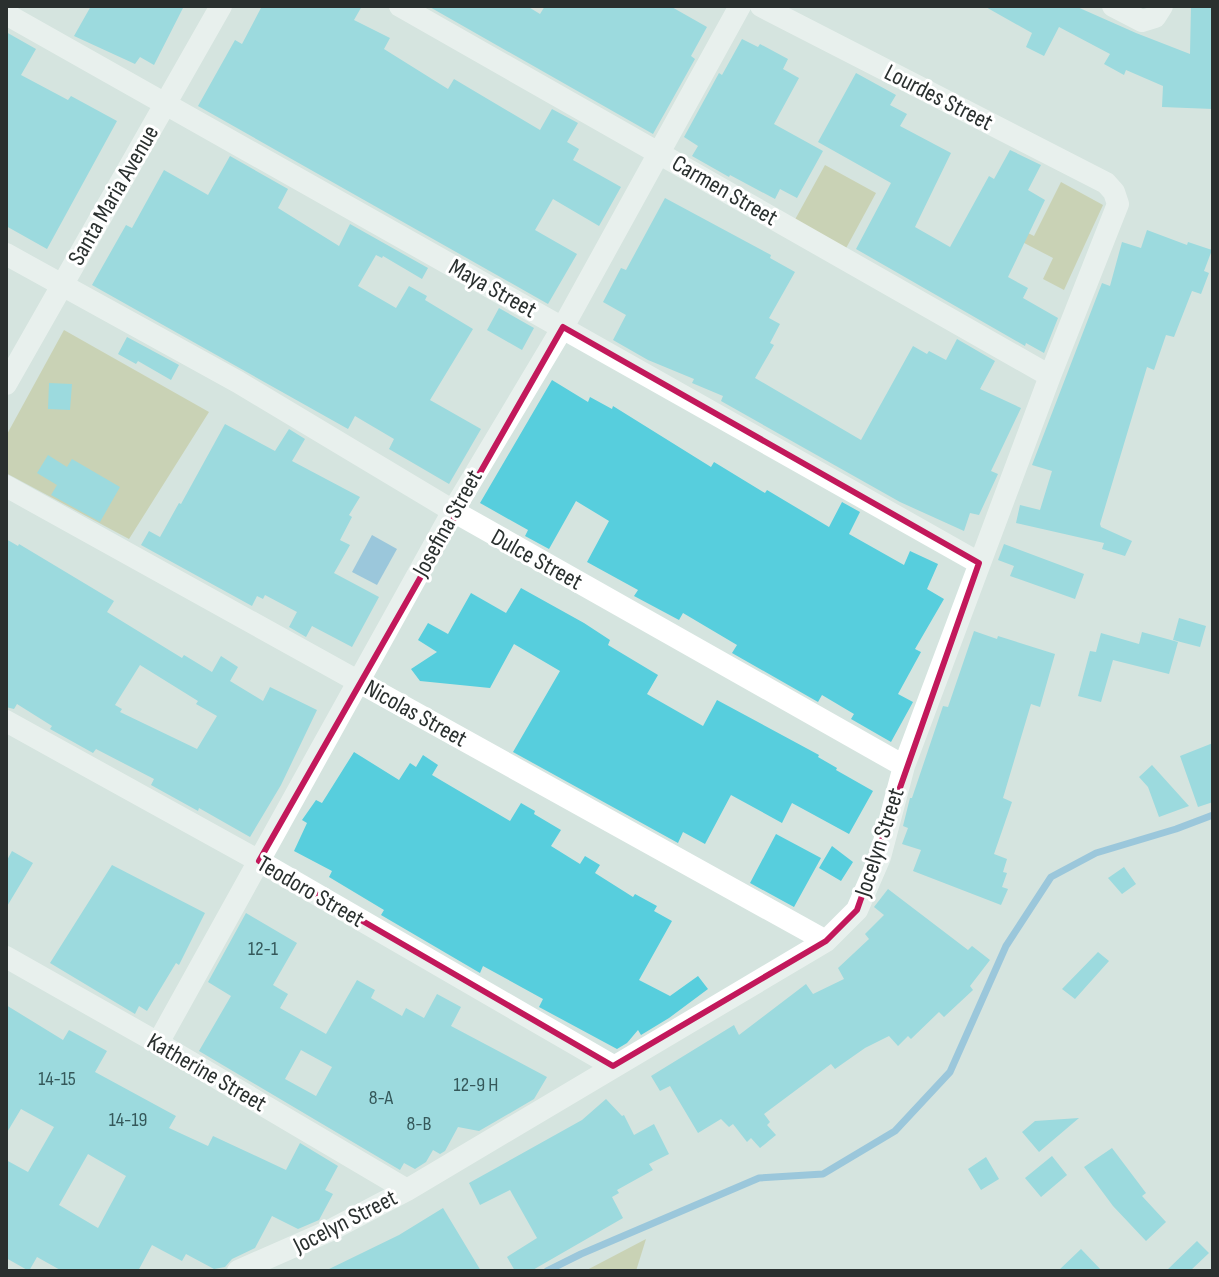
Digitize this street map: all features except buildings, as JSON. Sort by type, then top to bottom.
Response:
[{"type":"street","name":"Santa Maria Avenue","points":[[6,384],[221,6]]},
{"type":"street","name":"Carmen Street","points":[[400,6],[1050,376]]},
{"type":"street","name":"Josefina Street","points":[[158,1043],[453,511],[563,327],[740,6]]},
{"type":"street","name":"Lourdes Street","points":[[761,6],[1106,183],[1114,192]]},
{"type":"street","points":[[1113,6],[1142,21],[1155,17],[1162,6]]},
{"type":"street","name":"Maya Street","points":[[6,14],[979,563]]},
{"type":"street","name":"Jocelyn Street","points":[[238,1271],[329,1231],[407,1190],[826,941],[857,910],[880,857],[904,766],[979,563],[1118,204],[1114,192]]},
{"type":"street","name":"Dulce Street","points":[[6,254],[238,382],[453,511],[904,766]]},
{"type":"street","name":"Nicolas Street","points":[[6,486],[826,941]]},
{"type":"street","name":"Teodoro Street","points":[[6,721],[259,861],[613,1066]]},
{"type":"street","name":"Katherine Street","points":[[6,957],[407,1190]]},
{"type":"highlighted area","points":[[563,327],[979,563],[857,910],[826,941],[613,1066],[259,861]]},
{"type":"green space","points":[[825,165],[876,193],[844,252],[792,225]]},
{"type":"green space","points":[[1061,182],[1103,205],[1064,290],[1043,279],[1053,258],[1009,235],[1014,226],[1034,236]]},
{"type":"green space","points":[[64,330],[209,412],[129,539],[6,473],[6,436]]},
{"type":"green space","points":[[646,1239],[636,1271],[585,1271]]},
{"type":"water","points":[[372,535],[397,549],[377,585],[352,572]]},
{"type":"waterway","points":[[547,1271],[759,1178],[823,1174],[895,1131],[950,1072],[1006,946],[1051,877],[1096,853],[1213,815]]}]
